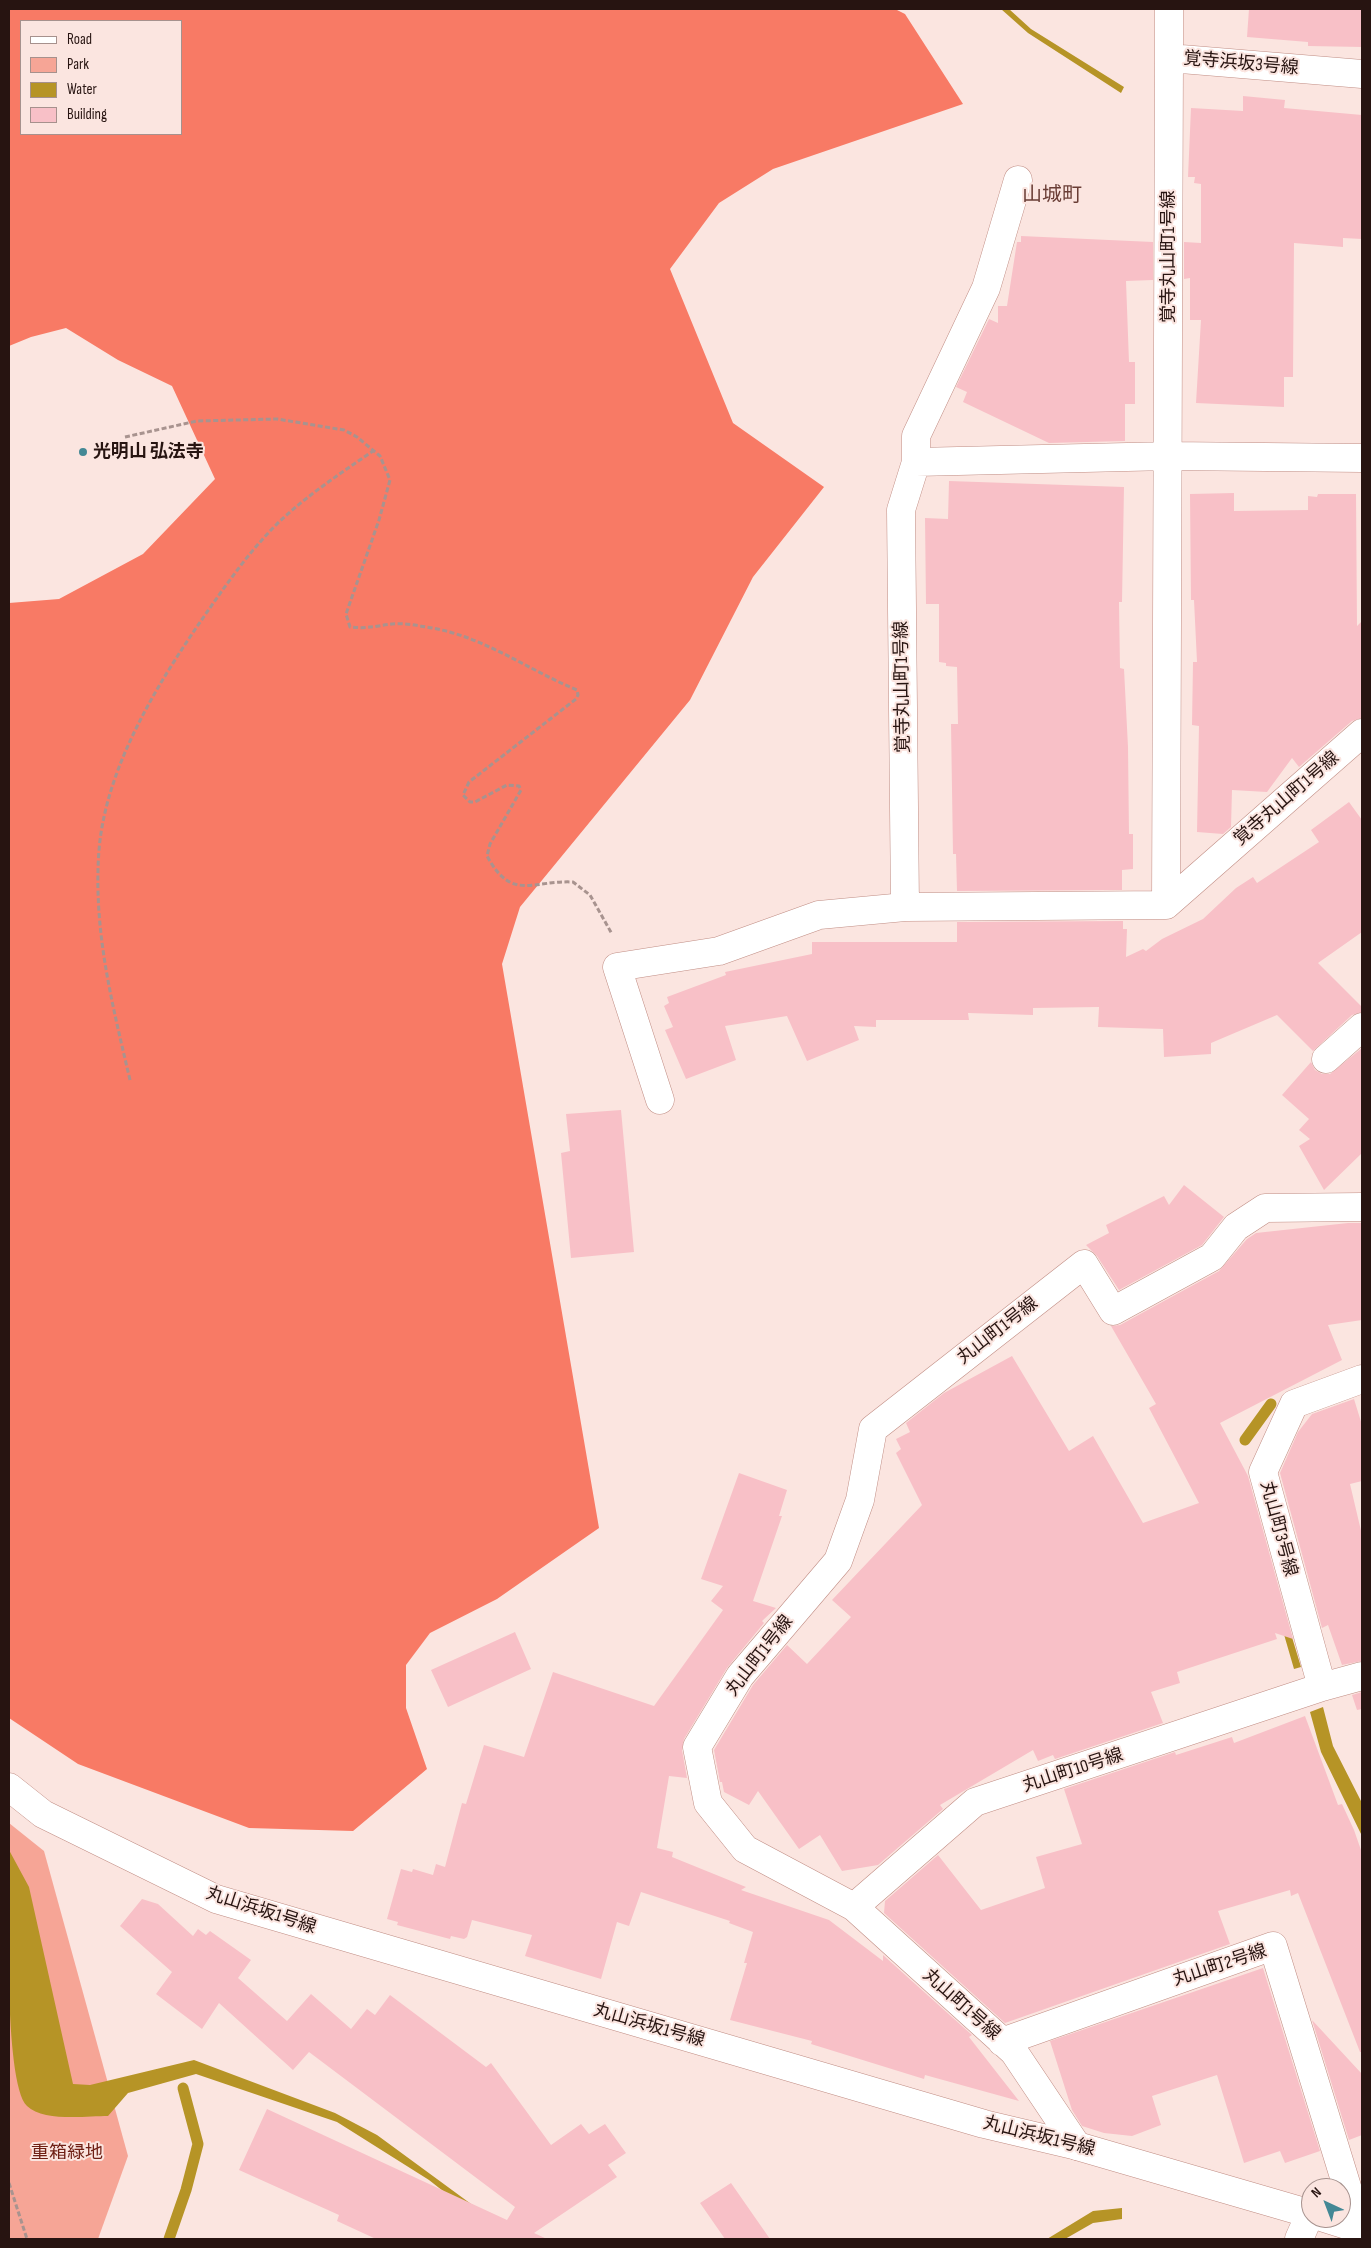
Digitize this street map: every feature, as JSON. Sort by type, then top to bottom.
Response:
[{"type":"street","name":"覚寺浜坂3号線","points":[[1169,9],[1169,58],[1362,74]]},
{"type":"street","name":"覚寺丸山町1号線","points":[[1166,904],[1169,58]]},
{"type":"street","name":"覚寺丸山町1号線","points":[[905,907],[901,510],[916,462],[916,436],[986,288],[1018,180]]},
{"type":"street","points":[[916,462],[1169,456],[1362,458]]},
{"type":"street","name":"覚寺丸山町1号線","points":[[1166,904],[1362,733]]},
{"type":"street","points":[[660,1100],[617,966],[718,950],[818,915],[905,907],[1166,904]]},
{"type":"street","points":[[1326,1059],[1362,1027]]},
{"type":"street","name":"丸山町1号線","points":[[1077,2146],[1014,2052],[854,1907],[746,1849],[708,1803],[697,1747],[740,1676],[838,1561],[860,1500],[873,1429],[1084,1264],[1113,1311],[1212,1257],[1236,1227],[1265,1208],[1362,1207]]},
{"type":"street","name":"丸山町3号線","points":[[1322,1688],[1263,1472],[1294,1404],[1362,1379]]},
{"type":"street","points":[[1322,1688],[1362,1676]]},
{"type":"street","name":"丸山町10号線","points":[[854,1907],[975,1802],[1322,1688]]},
{"type":"street","name":"丸山浜坂1号線","points":[[9,1787],[43,1814],[216,1899],[984,2124],[1077,2146],[1301,2211]]},
{"type":"street","name":"丸山町2号線","points":[[1002,2042],[1273,1946],[1361,2229]]},
{"type":"street","points":[[1299,2239],[1306,2228]]},
{"type":"path","points":[[125,437],[197,421],[277,419],[344,430],[357,437],[380,456],[390,480],[379,520],[346,614],[350,626],[370,629],[393,624],[428,627],[460,635],[497,649],[554,681],[577,690],[578,695],[576,699],[469,782],[463,794],[470,802],[475,802],[507,785],[519,786],[521,790],[490,844],[487,856],[494,869],[510,884],[520,886],[574,882],[590,895],[629,964]]},
{"type":"path","points":[[130,1080],[107,981],[100,940],[99,847],[117,775],[134,733],[159,685],[241,562],[280,522],[316,490],[374,451]]},
{"type":"path","points":[[9,2183],[27,2239]]},
{"type":"green space","name":"重箱緑地","points":[[9,1823],[44,1851],[128,2156],[98,2239],[9,2239]]},
{"type":"shaded area","points":[[9,9],[895,9],[905,14],[963,104],[773,169],[719,203],[670,269],[733,423],[824,487],[753,577],[690,700],[520,907],[502,964],[599,1528],[497,1599],[430,1633],[406,1665],[406,1708],[427,1769],[353,1831],[249,1828],[78,1764],[9,1718],[9,603],[59,599],[143,554],[215,479],[172,386],[118,360],[66,328],[31,337],[9,346]]},
{"type":"water","points":[[1001,9],[1009,9],[1031,29],[1124,87],[1121,93],[1028,33]]},
{"type":"water","points":[[1248,1492],[1301,1667],[1294,1669],[1243,1493]]},
{"type":"water","points":[[1323,1707],[1333,1746],[1362,1803],[1362,1836],[1321,1752],[1310,1712]]},
{"type":"water","points":[[9,1850],[29,1887],[73,2084],[90,2085],[194,2060],[335,2113],[377,2135],[512,2234],[516,2239],[504,2239],[429,2180],[337,2122],[196,2074],[128,2093],[108,2116],[54,2116],[34,2111],[27,2106],[19,2090],[11,2026],[8,1943]]},
{"type":"water","points":[[1122,2208],[1122,2219],[1093,2223],[1065,2239],[1047,2239],[1093,2211]]},
{"type":"building","points":[[1249,9],[1362,9],[1362,47],[1308,46],[1308,42],[1247,37]]},
{"type":"building","points":[[1243,96],[1285,100],[1284,108],[1362,115],[1362,239],[1343,238],[1343,247],[1294,243],[1293,377],[1284,377],[1284,407],[1196,403],[1201,320],[1190,320],[1190,278],[1184,279],[1184,242],[1201,243],[1201,184],[1194,183],[1195,177],[1188,177],[1191,108],[1243,111]]},
{"type":"building","points":[[1021,236],[1153,242],[1153,280],[1126,281],[1129,362],[1135,362],[1135,404],[1125,404],[1125,441],[1049,443],[963,402],[967,392],[956,387],[989,319],[998,323],[998,306],[1007,306],[1017,242],[1021,242]]},
{"type":"building","points":[[949,481],[1124,487],[1122,602],[1119,602],[1120,668],[1124,669],[1128,747],[1129,834],[1133,834],[1133,869],[1122,870],[1122,890],[957,891],[956,854],[953,854],[951,724],[958,724],[957,667],[946,666],[946,663],[939,662],[939,604],[926,604],[925,518],[948,519]]},
{"type":"building","points":[[1234,493],[1234,511],[1308,510],[1308,496],[1317,497],[1318,494],[1356,494],[1357,626],[1362,621],[1362,718],[1352,721],[1299,767],[1292,758],[1267,792],[1232,790],[1231,827],[1223,834],[1197,832],[1199,726],[1192,725],[1193,662],[1197,662],[1194,600],[1191,600],[1190,494]]},
{"type":"building","points":[[1349,802],[1362,820],[1362,932],[1318,963],[1362,1007],[1362,1012],[1352,1015],[1313,1051],[1277,1015],[1211,1043],[1211,1054],[1164,1057],[1163,1029],[1098,1027],[1099,1007],[1033,1008],[1033,1015],[968,1013],[969,1020],[876,1020],[876,1027],[854,1026],[859,1040],[807,1061],[787,1016],[725,1026],[736,1060],[686,1079],[665,1030],[673,1027],[664,1006],[669,1003],[667,997],[726,975],[725,972],[812,954],[812,942],[957,942],[957,922],[1123,921],[1123,929],[1127,929],[1126,957],[1143,949],[1146,951],[1162,939],[1203,919],[1236,888],[1253,877],[1257,883],[1319,842],[1311,830]]},
{"type":"building","points":[[1362,1048],[1362,1153],[1324,1190],[1299,1146],[1310,1139],[1299,1130],[1309,1119],[1282,1095],[1311,1062],[1315,1070],[1322,1074],[1330,1074]]},
{"type":"building","points":[[621,1110],[634,1252],[571,1258],[561,1153],[570,1151],[566,1114]]},
{"type":"building","points":[[1184,1185],[1224,1217],[1202,1245],[1119,1290],[1097,1256],[1086,1245],[1109,1233],[1106,1225],[1164,1196],[1169,1205]]},
{"type":"building","points":[[1362,1223],[1362,1320],[1328,1325],[1342,1360],[1220,1423],[1248,1476],[1293,1639],[1275,1633],[1277,1639],[1177,1672],[1180,1683],[1151,1692],[1163,1723],[1055,1759],[1053,1755],[1038,1761],[1033,1750],[940,1805],[943,1809],[878,1865],[842,1871],[820,1835],[799,1849],[758,1791],[749,1805],[724,1792],[722,1782],[720,1782],[714,1750],[753,1685],[787,1645],[807,1664],[851,1617],[832,1600],[922,1505],[896,1453],[901,1449],[896,1439],[910,1432],[906,1423],[944,1393],[1012,1356],[1069,1451],[1093,1436],[1143,1523],[1199,1503],[1149,1408],[1156,1404],[1111,1326],[1120,1325],[1219,1271],[1247,1239],[1256,1233]]},
{"type":"building","points":[[1354,1399],[1362,1425],[1362,1481],[1350,1484],[1362,1535],[1362,1661],[1342,1665],[1328,1625],[1322,1628],[1280,1473],[1298,1432],[1312,1414]]},
{"type":"building","points":[[739,1473],[787,1490],[779,1516],[782,1516],[753,1601],[776,1608],[762,1621],[764,1623],[727,1668],[684,1739],[682,1750],[687,1778],[669,1776],[657,1848],[673,1852],[672,1857],[746,1887],[741,1890],[829,1920],[883,1961],[883,1955],[972,2035],[969,2037],[1019,2101],[925,2075],[924,2079],[811,2044],[812,2041],[730,2020],[747,1963],[744,1963],[753,1932],[729,1923],[730,1921],[641,1892],[629,1926],[617,1922],[601,1979],[525,1956],[532,1935],[472,1920],[467,1937],[464,1939],[451,1936],[450,1939],[397,1925],[398,1922],[387,1919],[401,1869],[412,1872],[413,1869],[433,1875],[436,1864],[445,1867],[462,1803],[466,1804],[484,1745],[524,1757],[553,1672],[654,1706],[723,1610],[711,1601],[723,1586],[701,1579]]},
{"type":"building","points":[[515,1632],[531,1669],[448,1707],[431,1670]]},
{"type":"building","points":[[1362,1692],[1362,1709],[1357,1710],[1352,1695]]},
{"type":"building","points":[[1305,1716],[1338,1805],[1342,1804],[1362,1853],[1362,2052],[1360,2052],[1298,1893],[1291,1896],[1290,1890],[1218,1911],[1230,1944],[1005,2023],[884,1913],[885,1901],[938,1855],[981,1910],[1045,1888],[1036,1857],[1082,1844],[1064,1789],[1175,1752],[1176,1755],[1232,1737],[1234,1743]]},
{"type":"building","points":[[142,1899],[158,1904],[193,1936],[198,1929],[206,1935],[210,1931],[251,1960],[238,1978],[287,2021],[311,1994],[351,2029],[367,2009],[375,2015],[390,1995],[486,2067],[491,2063],[551,2145],[581,2124],[589,2134],[605,2124],[626,2153],[608,2165],[617,2177],[534,2233],[547,2239],[376,2239],[337,2221],[339,2215],[239,2170],[267,2109],[507,2220],[515,2207],[309,2052],[293,2070],[219,2003],[202,2029],[156,1994],[172,1972],[120,1926]]},
{"type":"building","points":[[1263,1968],[1320,2151],[1285,2163],[1280,2151],[1244,2163],[1217,2075],[1152,2096],[1161,2125],[1132,2136],[1104,2133],[1082,2126],[1072,2110],[1050,2041]]},
{"type":"building","points":[[1312,2020],[1362,2074],[1362,2135],[1349,2140]]},
{"type":"building","points":[[731,2183],[770,2239],[725,2239],[700,2203]]},
{"type":"waterway","points":[[1245,1440],[1271,1404]]},
{"type":"waterway","points":[[169,2239],[186,2190],[198,2144],[183,2088]]},
{"type":"place","name":"光明山 弘法寺","points":[[83,452]]},
{"type":"district","name":"山城町","points":[[1052,196]]}]
